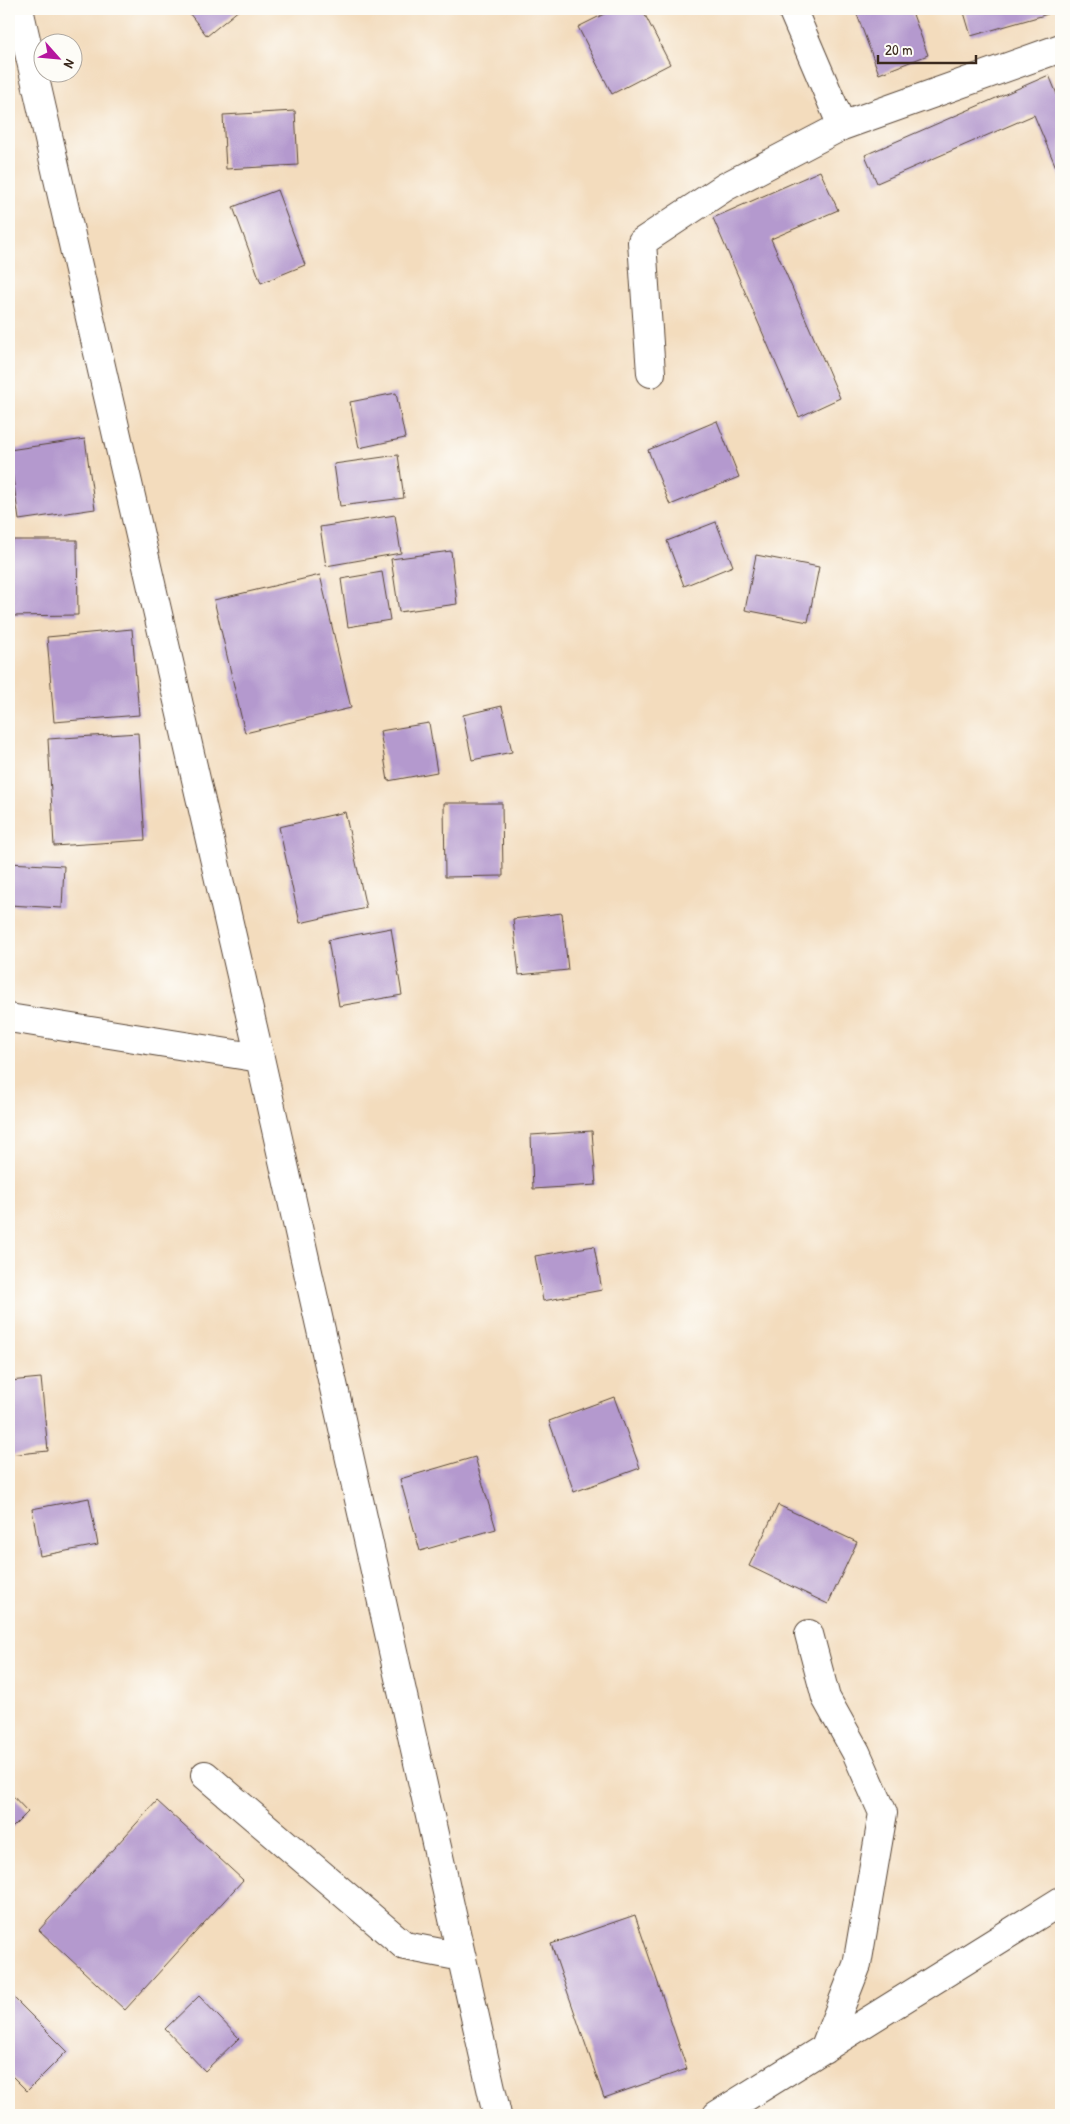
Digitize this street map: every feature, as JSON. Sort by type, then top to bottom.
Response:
[{"type":"street","points":[[19,9],[260,1058],[497,2115]]},
{"type":"street","points":[[792,9],[842,126]]},
{"type":"street","points":[[651,373],[642,242],[725,187],[842,126],[1061,48]]},
{"type":"street","points":[[9,1018],[260,1058]]},
{"type":"street","points":[[809,1634],[826,1698],[856,1752],[883,1813],[857,1966],[824,2049]]},
{"type":"street","points":[[205,1775],[405,1946],[462,1957]]},
{"type":"street","points":[[717,2115],[1061,1901]]},
{"type":"building","points":[[186,9],[240,9],[207,36]]},
{"type":"building","points":[[614,9],[642,9],[670,64],[612,94],[578,27]]},
{"type":"building","points":[[855,9],[911,9],[928,55],[879,74]]},
{"type":"building","points":[[963,9],[1046,9],[1048,14],[971,36]]},
{"type":"building","points":[[1049,75],[1061,104],[1061,179],[1034,115],[877,183],[865,155]]},
{"type":"building","points":[[295,111],[298,165],[226,169],[223,115]]},
{"type":"building","points":[[820,171],[838,210],[771,239],[840,398],[799,417],[713,218]]},
{"type":"building","points":[[277,190],[305,265],[261,283],[233,207]]},
{"type":"building","points":[[396,393],[405,438],[359,448],[350,402]]},
{"type":"building","points":[[717,421],[739,477],[670,505],[648,450]]},
{"type":"building","points":[[85,439],[95,509],[19,520],[9,450]]},
{"type":"building","points":[[398,455],[404,498],[340,506],[334,464]]},
{"type":"building","points":[[395,515],[401,553],[326,566],[320,527]]},
{"type":"building","points":[[716,522],[733,566],[684,586],[667,541]]},
{"type":"building","points":[[9,540],[77,540],[78,615],[9,616]]},
{"type":"building","points":[[451,551],[457,604],[399,612],[391,559]]},
{"type":"building","points":[[756,555],[819,567],[808,622],[745,610]]},
{"type":"building","points":[[382,572],[390,620],[348,627],[341,579]]},
{"type":"building","points":[[320,575],[351,708],[245,733],[214,600]]},
{"type":"building","points":[[132,629],[139,715],[54,722],[47,637]]},
{"type":"building","points":[[502,706],[512,752],[472,760],[463,715]]},
{"type":"building","points":[[429,723],[437,772],[388,781],[380,731]]},
{"type":"building","points":[[138,733],[145,840],[54,846],[48,739]]},
{"type":"building","points":[[444,803],[502,803],[503,876],[445,877]]},
{"type":"building","points":[[345,812],[366,908],[300,923],[279,827]]},
{"type":"building","points":[[9,863],[64,866],[62,908],[9,905]]},
{"type":"building","points":[[562,913],[568,970],[519,975],[513,919]]},
{"type":"building","points":[[391,928],[402,995],[339,1006],[328,940]]},
{"type":"building","points":[[592,1131],[596,1185],[533,1189],[531,1135]]},
{"type":"building","points":[[594,1246],[602,1290],[543,1301],[535,1256]]},
{"type":"building","points":[[41,1378],[48,1451],[9,1455],[9,1381]]},
{"type":"building","points":[[614,1397],[640,1468],[574,1492],[549,1421]]},
{"type":"building","points":[[475,1457],[496,1529],[420,1551],[400,1479]]},
{"type":"building","points":[[89,1498],[98,1545],[40,1556],[32,1509]]},
{"type":"building","points":[[778,1505],[857,1542],[828,1604],[749,1566]]},
{"type":"building","points":[[9,1792],[28,1812],[9,1831]]},
{"type":"building","points":[[157,1801],[243,1880],[125,2010],[39,1930]]},
{"type":"building","points":[[635,1915],[687,2069],[604,2098],[551,1944]]},
{"type":"building","points":[[9,1993],[67,2051],[27,2091],[9,2073]]},
{"type":"building","points":[[199,1996],[239,2038],[205,2071],[165,2029]]}]
